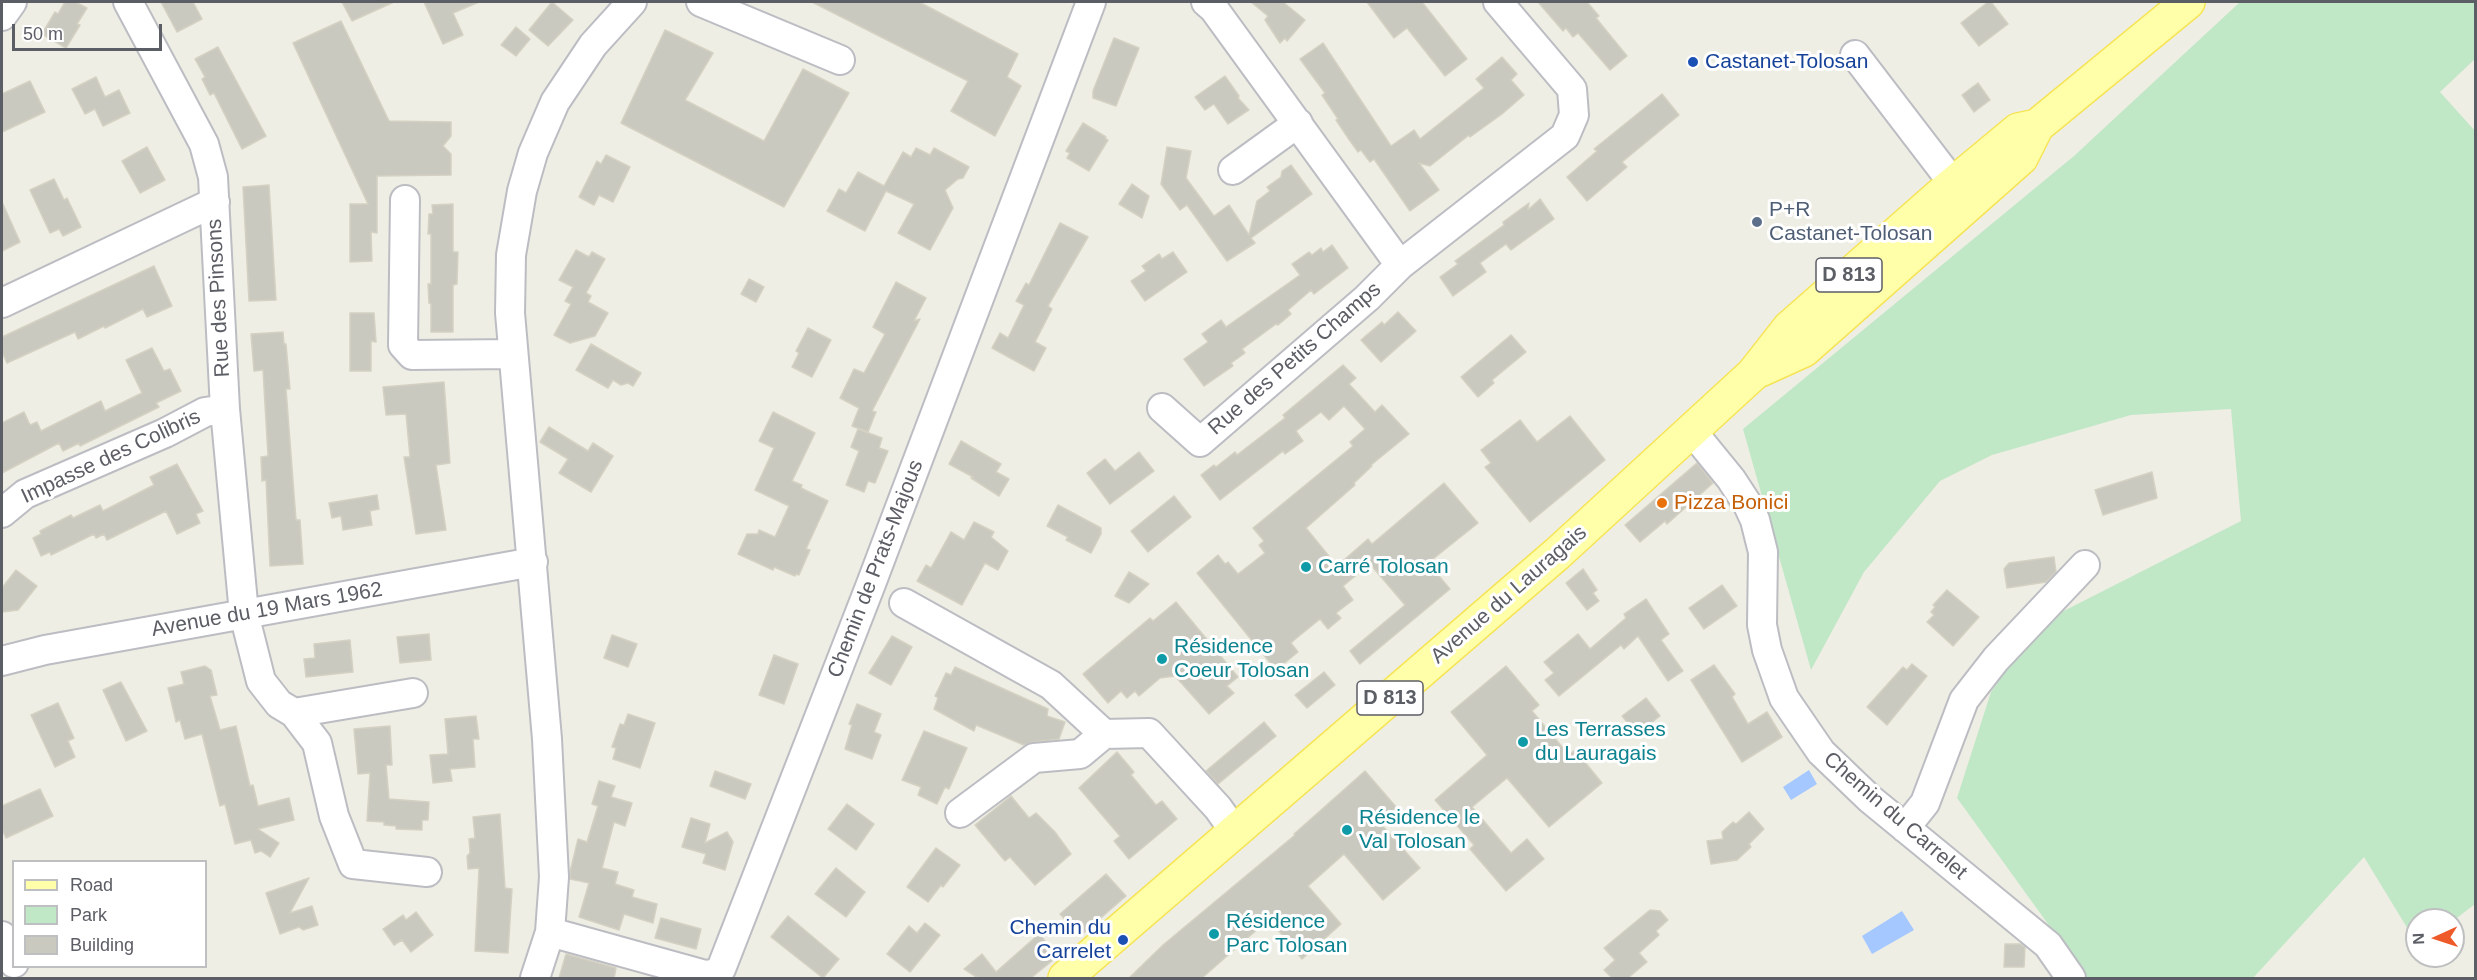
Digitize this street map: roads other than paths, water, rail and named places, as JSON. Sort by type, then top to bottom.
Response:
[{"type":"main road","name":"Avenue du Lauragais","points":[[1068,977],[1558,553],[1753,374],[1789,328],[1961,194],[2018,130],[2037,126],[2188,2]]},
{"type":"street","points":[[2,16],[12,2]]},
{"type":"street","name":"Rue des Pinsons","points":[[128,2],[204,144],[213,177],[225,409],[244,614],[261,681],[279,704],[294,713],[317,743],[334,816],[352,864],[427,872]]},
{"type":"street","points":[[535,978],[550,932],[554,877],[547,739],[510,313],[511,255],[515,221],[533,153],[555,102],[593,45],[632,2]]},
{"type":"street","points":[[700,2],[840,60]]},
{"type":"street","name":"Chemin de Prats-Majous","points":[[550,932],[705,975],[717,976],[867,595],[1091,2]]},
{"type":"street","name":"Rue des Petits Champs","points":[[1206,2],[1214,9],[1400,265]]},
{"type":"street","name":"Rue des Petits Champs","points":[[1162,408],[1200,442],[1367,298],[1400,265],[1565,136],[1574,115],[1572,89],[1498,2]]},
{"type":"street","points":[[1855,55],[1961,194]]},
{"type":"street","points":[[1233,170],[1298,123]]},
{"type":"street","points":[[405,200],[404,345],[412,355],[513,354]]},
{"type":"street","points":[[2,303],[215,202]]},
{"type":"street","name":"Impasse des Colibris","points":[[2,513],[25,494],[165,433],[205,412],[225,409]]},
{"type":"street","name":"Chemin du Carrelet","points":[[1691,430],[1731,479],[1749,506],[1755,520],[1763,552],[1762,625],[1767,650],[1784,698],[1821,752],[1870,799],[2048,945],[2071,978]]},
{"type":"street","name":"Avenue du 19 Mars 1962","points":[[2,661],[45,650],[533,562]]},
{"type":"street","points":[[1905,828],[1925,803],[1964,699],[1996,659],[2085,565]]},
{"type":"street","points":[[904,603],[1051,685],[1104,734]]},
{"type":"street","points":[[294,713],[413,693]]},
{"type":"street","points":[[960,813],[1034,758],[1080,754],[1104,734],[1149,733],[1218,808],[1235,832]]},
{"type":"street","points":[[2,936],[12,960]]},
{"type":"water","points":[[1809,770],[1817,784],[1791,800],[1783,787]]},
{"type":"water","points":[[1902,911],[1914,930],[1872,954],[1862,936]]},
{"type":"place","name":"Castanet-Tolosan","points":[[1693,62]]},
{"type":"place","name":"P+R Castanet-Tolosan","points":[[1757,222]]},
{"type":"place","name":"Pizza Bonici","points":[[1662,503]]},
{"type":"place","name":"Carré Tolosan","points":[[1306,567]]},
{"type":"place","name":"Résidence Coeur Tolosan","points":[[1162,659]]},
{"type":"place","name":"Les Terrasses du Lauragais","points":[[1523,742]]},
{"type":"place","name":"Résidence le Val Tolosan","points":[[1347,830]]},
{"type":"place","name":"Résidence Parc Tolosan","points":[[1214,934]]},
{"type":"place","name":"Chemin du Carrelet","points":[[1123,940]]}]
